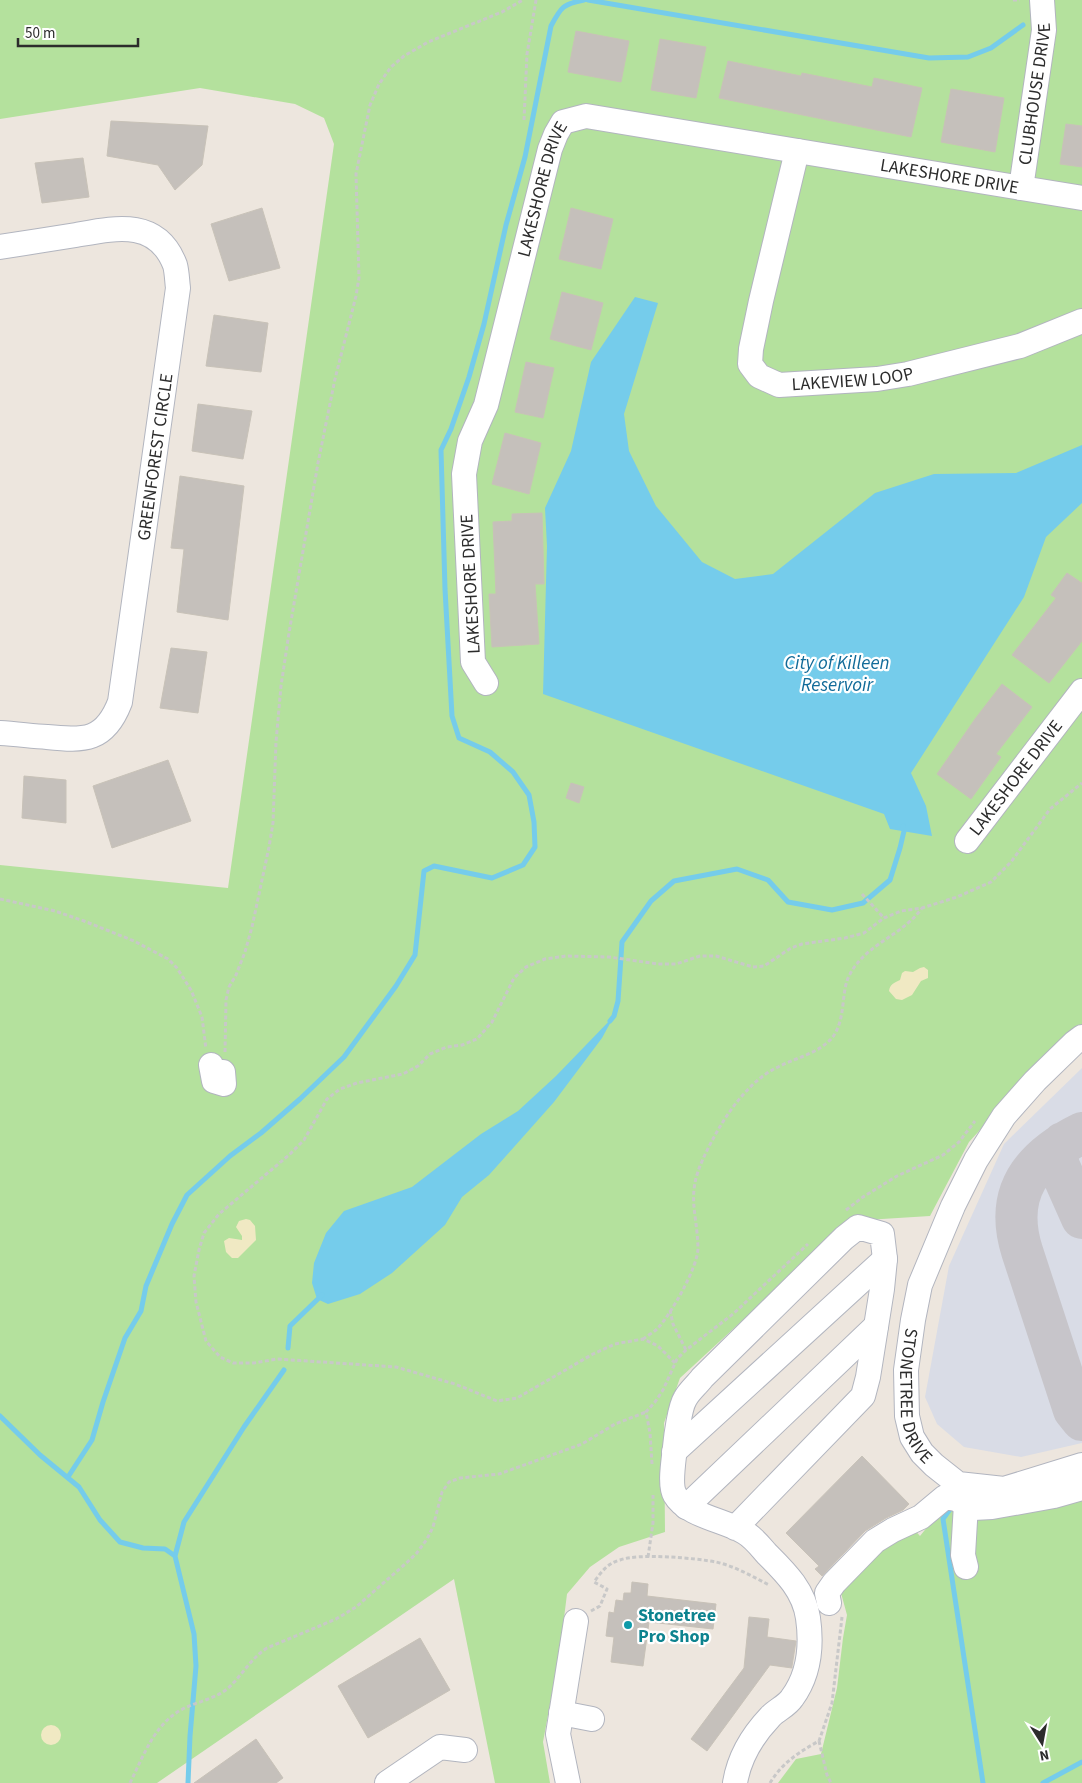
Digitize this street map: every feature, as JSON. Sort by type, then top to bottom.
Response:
[{"type":"street","name":"CLUBHOUSE DRIVE","points":[[1021,188],[1044,30],[1042,0]]},
{"type":"street","name":"LAKESHORE DRIVE","points":[[486,683],[474,662],[464,474],[470,441],[486,405],[550,149],[563,122],[586,116],[1082,198]]},
{"type":"street","name":"LAKEVIEW LOOP","points":[[797,151],[750,349],[750,364],[760,376],[779,385],[877,379],[908,374],[1020,346],[1082,321]]},
{"type":"street","name":"GREENFOREST CIRCLE","points":[[0,247],[112,229],[132,228],[147,233],[160,242],[169,253],[175,266],[178,288],[120,702],[115,715],[100,732],[80,740],[0,733]]},
{"type":"street","name":"LAKESHORE DRIVE","points":[[967,841],[1082,691]]},
{"type":"street","name":"STONETREE DRIVE","points":[[1082,1037],[1035,1081],[1004,1116],[976,1160],[953,1206],[920,1285],[906,1370],[906,1416],[912,1438],[922,1453],[958,1484],[1004,1489],[1082,1464]]},
{"type":"street","points":[[735,1528],[863,1396],[868,1377],[882,1289],[885,1259],[882,1234],[858,1227],[844,1238],[702,1378],[685,1399],[674,1452],[672,1478],[674,1495],[686,1507],[744,1532],[792,1579],[804,1603],[810,1635],[805,1677],[792,1699],[770,1717],[754,1737],[738,1766],[735,1783]]},
{"type":"street","points":[[674,1452],[885,1259]]},
{"type":"street","points":[[686,1507],[876,1326]]},
{"type":"street","points":[[829,1603],[827,1593],[834,1583],[874,1541],[921,1517],[945,1497],[956,1499],[973,1508],[992,1507],[1054,1496],[1082,1488]]},
{"type":"street","points":[[966,1504],[963,1555],[966,1568]]},
{"type":"street","points":[[568,1783],[558,1734],[576,1621]]},
{"type":"street","points":[[561,1713],[592,1719]]},
{"type":"street","points":[[387,1783],[440,1747],[466,1750]]},
{"type":"path","points":[[0,899],[55,911],[84,921],[134,941],[168,959],[185,979],[202,1017],[207,1057],[212,1068],[220,1067],[224,1061],[225,1054],[226,1000],[229,987],[245,952],[269,847],[273,823],[276,742],[289,633],[320,454],[335,379],[359,278],[356,174],[370,105],[379,84],[391,67],[404,56],[428,42],[502,12],[523,0]]},
{"type":"path","points":[[524,120],[527,54],[536,0]]},
{"type":"path","points":[[1014,0],[1020,0]]},
{"type":"path","points":[[812,1240],[733,1314],[686,1350],[674,1363],[658,1346],[643,1340],[615,1344],[593,1354],[517,1398],[497,1401],[455,1384],[396,1367],[277,1359],[254,1363],[233,1363],[220,1357],[206,1341],[196,1302],[194,1276],[204,1233],[219,1214],[304,1140],[327,1099],[340,1089],[357,1083],[403,1074],[418,1066],[430,1054],[477,1039],[492,1022],[514,978],[526,968],[556,957],[609,957],[640,962],[676,964],[700,956],[716,956],[753,967],[764,966],[791,948],[802,944],[845,938],[864,933],[884,918],[900,911],[922,908],[957,898],[992,882],[1011,862],[1050,809],[1082,783]]},
{"type":"path","points":[[862,894],[884,918]]},
{"type":"path","points":[[643,1340],[658,1328],[694,1269],[698,1250],[693,1200],[694,1183],[703,1159],[730,1112],[744,1092],[762,1075],[817,1049],[832,1038],[839,1025],[848,976],[877,945],[911,920],[922,908]]},
{"type":"path","points":[[845,1211],[863,1197],[897,1176],[943,1155],[959,1142],[976,1121]]},
{"type":"path","points":[[670,1310],[673,1324],[686,1350]]},
{"type":"path","points":[[130,1783],[155,1734],[167,1720],[180,1710],[206,1701],[227,1689],[257,1654],[275,1644],[336,1619],[356,1607],[416,1554],[433,1527],[442,1492],[449,1482],[460,1478],[499,1474],[582,1444],[615,1424],[646,1412]]},
{"type":"path","points":[[576,1621],[600,1606],[607,1589],[594,1582],[602,1570],[620,1560],[648,1556],[716,1562],[748,1574],[774,1588]]},
{"type":"path","points":[[829,1603],[832,1603],[843,1614],[832,1703],[819,1741],[827,1776],[831,1783]]},
{"type":"path","points":[[770,1783],[782,1766],[796,1754],[819,1741]]},
{"type":"shaded area","points":[[1082,1068],[1082,1443],[1021,1457],[964,1447],[937,1424],[925,1397],[949,1266],[1004,1144]]},
{"type":"green space","points":[[0,0],[1082,0],[1082,1027],[1030,1075],[969,1142],[930,1216],[850,1221],[680,1378],[664,1423],[665,1532],[619,1547],[590,1567],[567,1594],[560,1650],[543,1742],[550,1783],[495,1783],[454,1579],[157,1783],[0,1783],[0,865],[228,888],[334,144],[324,118],[295,104],[200,88],[0,119]]},
{"type":"green space","points":[[1082,1494],[1082,1783],[778,1783],[796,1759],[821,1754],[837,1688],[847,1615],[838,1582],[911,1526],[920,1536],[945,1505]]},
{"type":"sand","points":[[924,967],[928,970],[928,978],[921,981],[912,995],[902,1000],[896,999],[889,991],[893,984],[900,980],[902,973],[905,971],[913,972]]},
{"type":"sand","points":[[250,1220],[255,1226],[256,1240],[238,1258],[232,1258],[226,1252],[224,1241],[229,1238],[242,1240],[242,1236],[236,1227],[239,1221]]},
{"type":"sand","points":[[51,1725],[58,1728],[61,1735],[58,1742],[51,1745],[44,1742],[41,1735],[44,1728]]},
{"type":"water","name":"City of Killeen Reservoir","points":[[635,297],[658,303],[624,414],[629,451],[656,506],[702,562],[735,579],[773,574],[875,493],[934,474],[1016,473],[1082,445],[1082,503],[1046,537],[1024,597],[911,773],[926,806],[932,836],[890,829],[884,814],[543,694],[547,546],[545,508],[571,451],[591,362]]},
{"type":"water","points":[[614,1016],[602,1038],[554,1102],[489,1175],[462,1197],[445,1225],[392,1273],[360,1294],[328,1304],[317,1299],[312,1283],[314,1263],[326,1233],[344,1211],[412,1187],[481,1134],[518,1111],[556,1076]]},
{"type":"building","points":[[576,31],[629,41],[621,82],[568,72]]},
{"type":"building","points":[[660,39],[706,47],[696,98],[651,90]]},
{"type":"building","points":[[728,61],[801,76],[802,73],[872,87],[874,78],[922,88],[911,137],[719,98]]},
{"type":"building","points":[[951,89],[1004,98],[995,152],[941,142]]},
{"type":"building","points":[[111,121],[208,126],[202,165],[175,190],[158,165],[107,156]]},
{"type":"building","points":[[1066,124],[1082,126],[1082,167],[1060,164]]},
{"type":"building","points":[[83,158],[89,197],[42,203],[35,163]]},
{"type":"building","points":[[262,208],[280,268],[229,281],[211,224]]},
{"type":"building","points":[[571,208],[613,219],[601,269],[559,259]]},
{"type":"building","points":[[562,292],[603,303],[591,350],[550,339]]},
{"type":"building","points":[[214,315],[268,323],[261,372],[206,366]]},
{"type":"building","points":[[526,362],[554,368],[543,418],[515,412]]},
{"type":"building","points":[[198,404],[252,411],[243,459],[192,451]]},
{"type":"building","points":[[505,433],[541,443],[529,494],[492,484]]},
{"type":"building","points":[[180,476],[244,486],[228,620],[177,612],[184,549],[171,548]]},
{"type":"building","points":[[542,513],[544,584],[535,584],[539,644],[492,647],[489,594],[496,594],[493,522],[512,521],[512,514]]},
{"type":"building","points":[[1067,573],[1082,583],[1082,641],[1049,683],[1012,655],[1056,598],[1051,595]]},
{"type":"building","points":[[171,648],[207,652],[198,713],[160,708]]},
{"type":"building","points":[[1002,684],[1032,707],[996,754],[1001,757],[971,799],[937,774]]},
{"type":"building","points":[[168,760],[191,821],[112,848],[93,786]]},
{"type":"building","points":[[24,776],[66,780],[66,823],[22,818]]},
{"type":"building","points":[[571,783],[584,787],[579,803],[566,798]]},
{"type":"building","points":[[862,1456],[909,1504],[903,1510],[865,1531],[822,1576],[815,1569],[819,1566],[786,1533]]},
{"type":"building","name":"Stonetree Pro Shop","points":[[632,1582],[648,1584],[647,1596],[716,1604],[713,1629],[649,1622],[643,1666],[611,1662],[614,1637],[606,1636],[609,1612],[614,1613],[616,1600],[623,1601],[624,1593],[631,1593]]},
{"type":"building","points":[[749,1617],[769,1619],[767,1637],[796,1641],[792,1668],[770,1665],[707,1751],[691,1739],[744,1668]]},
{"type":"building","points":[[420,1638],[450,1690],[368,1738],[338,1686]]},
{"type":"building","points":[[256,1739],[283,1778],[276,1783],[194,1783]]},
{"type":"waterway","points":[[68,1477],[92,1440],[125,1338],[141,1311],[146,1286],[172,1224],[187,1195],[230,1156],[261,1133],[300,1099],[344,1057],[396,986],[415,955],[424,871],[434,866],[492,878],[523,865],[535,847],[534,822],[529,795],[513,772],[490,752],[459,738],[452,716],[445,589],[441,450],[451,429],[469,377],[484,324],[506,225],[525,157],[551,26],[563,7],[584,0]]},
{"type":"waterway","points":[[588,0],[929,58],[968,57],[991,48],[1023,25]]},
{"type":"waterway","points":[[610,1021],[614,1016],[618,1001],[622,942],[651,901],[674,881],[737,869],[768,880],[788,902],[832,910],[863,903],[890,880],[900,848],[904,831],[903,826]]},
{"type":"waterway","points":[[288,1348],[290,1326],[322,1295]]},
{"type":"waterway","points":[[188,1783],[196,1666],[194,1634],[175,1556],[184,1522],[244,1427],[284,1370]]},
{"type":"waterway","points":[[0,1416],[40,1455],[79,1487],[100,1520],[120,1542],[143,1548],[165,1549],[175,1556]]},
{"type":"waterway","points":[[953,1505],[943,1519],[983,1783]]},
{"type":"waterway","points":[[1043,1783],[1082,1762]]},
{"type":"taxiway","points":[[1082,1133],[1064,1143],[1036,1166],[1026,1180],[1020,1195],[1017,1212],[1017,1230],[1022,1251],[1074,1410],[1082,1420]]},
{"type":"taxiway","points":[[1063,1143],[1058,1152],[1058,1164],[1082,1218]]},
{"type":"place","name":"Stonetree Pro Shop","points":[[628,1625]]}]
